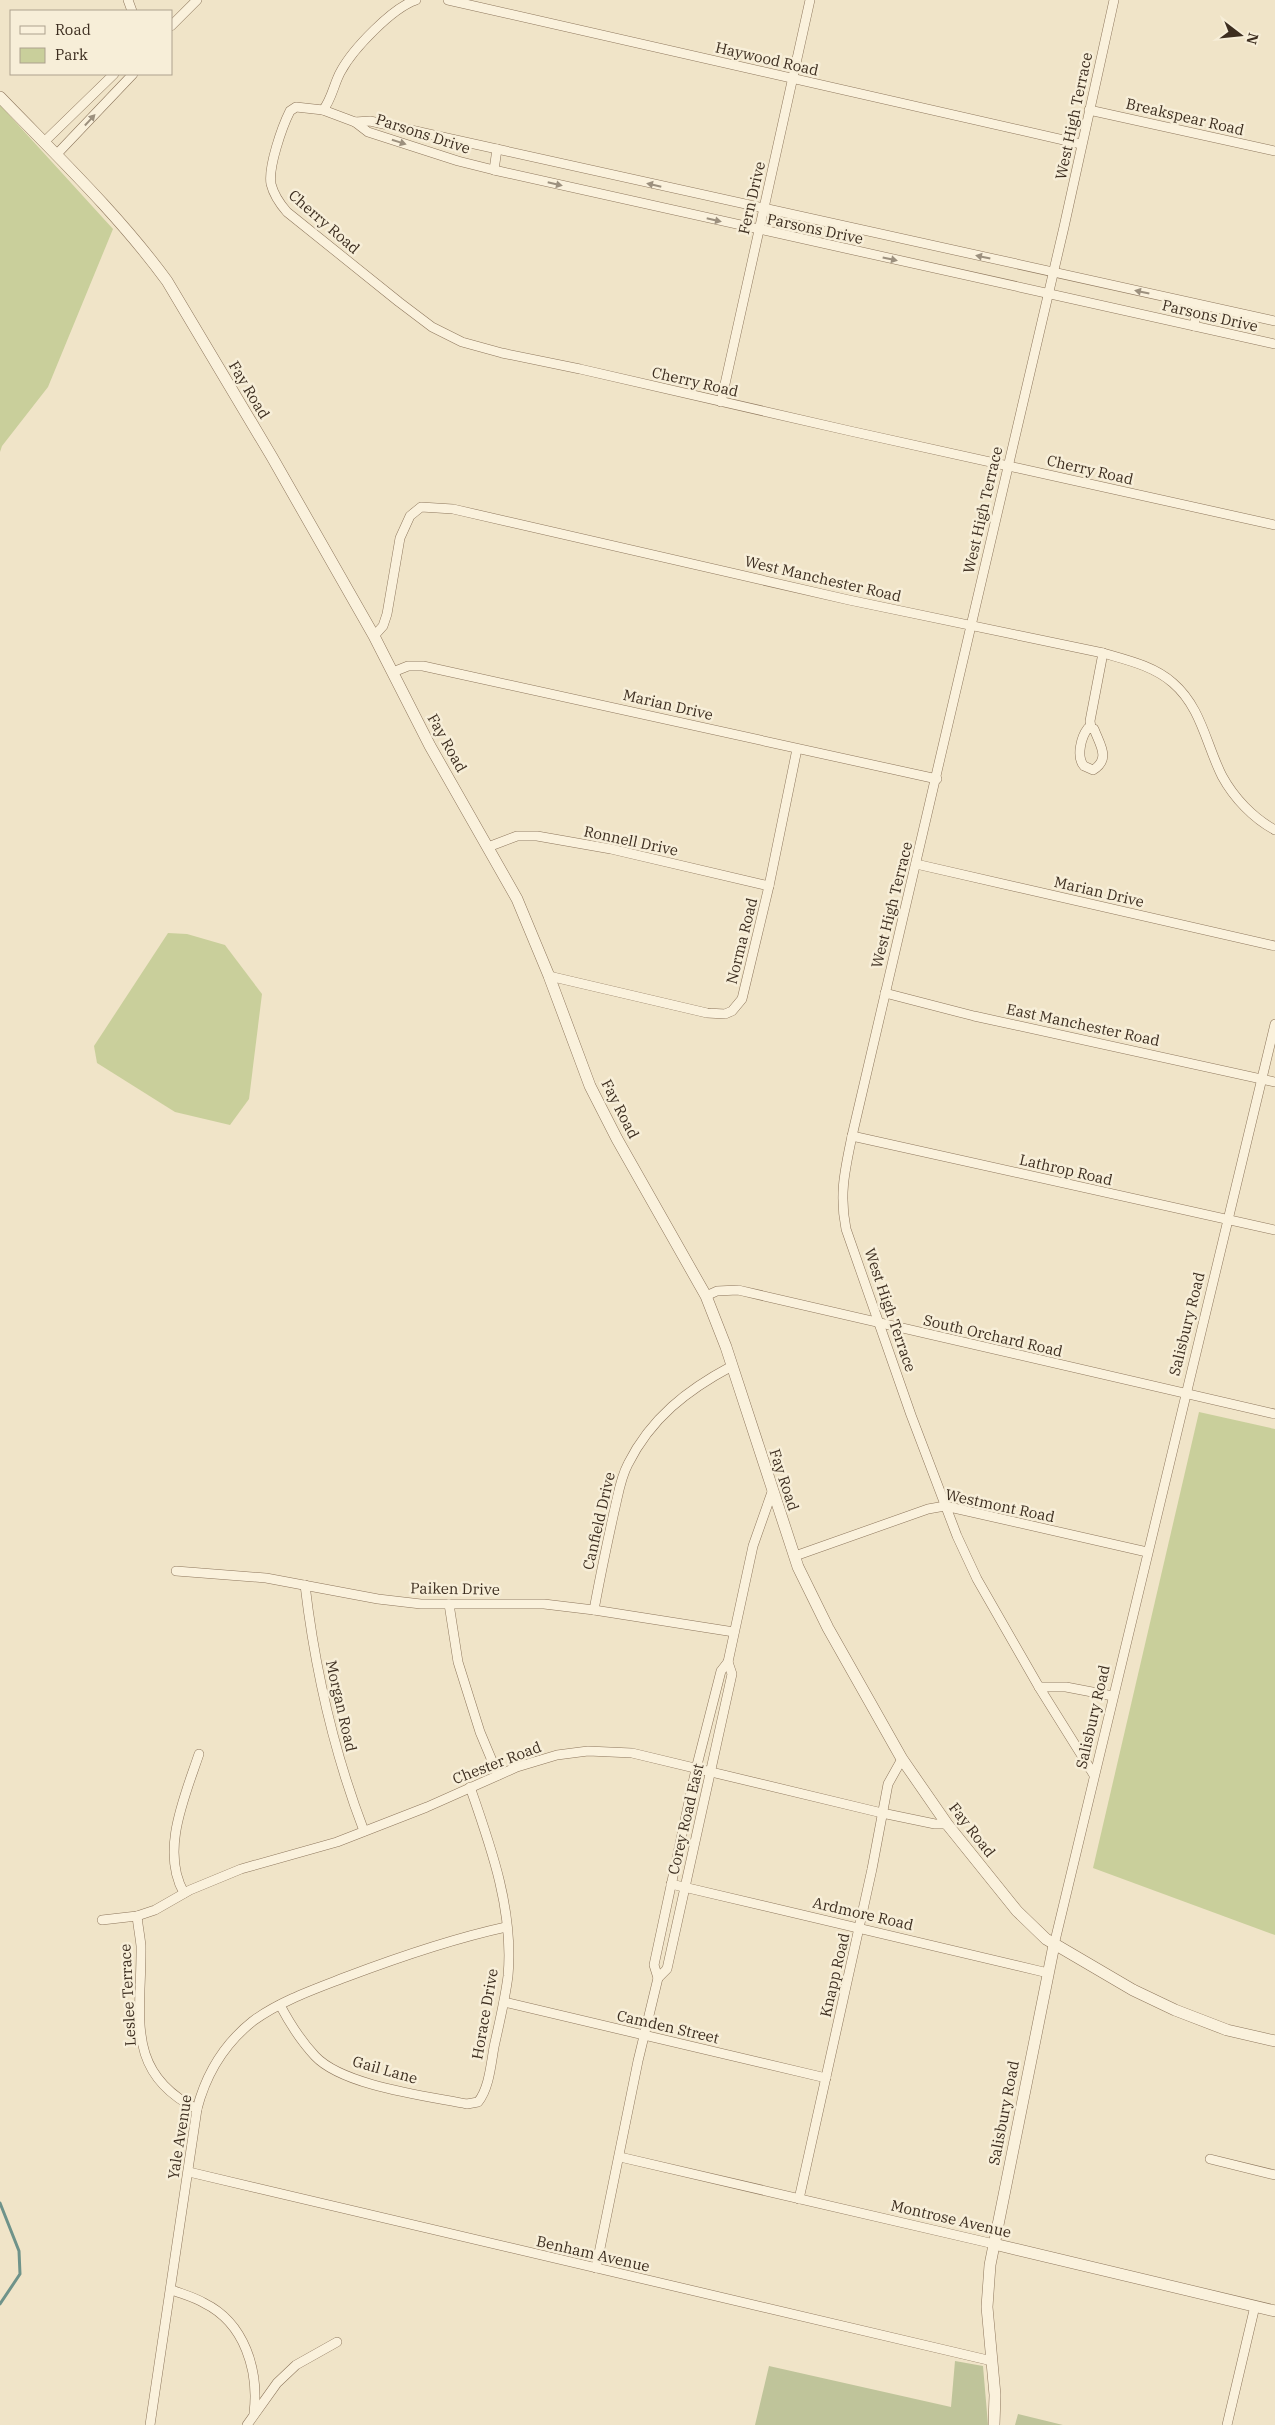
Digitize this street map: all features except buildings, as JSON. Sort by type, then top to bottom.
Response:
[{"type":"street","points":[[172,25],[197,0]]},
{"type":"street","points":[[323,110],[341,70],[357,49],[384,22],[416,0]]},
{"type":"street","name":"Haywood Road","points":[[448,0],[1081,144]]},
{"type":"street","name":"Fern Drive","points":[[721,402],[810,0]]},
{"type":"street","name":"West High Terrace","points":[[1094,1775],[1039,1687],[977,1579],[945,1506],[846,1229],[842,1205],[842,1185],[885,993],[937,778],[1114,0]]},
{"type":"street","points":[[44,142],[113,75]]},
{"type":"street","points":[[56,155],[132,75]]},
{"type":"street","name":"Fay Road","points":[[0,97],[117,219],[167,281],[272,457],[374,636],[430,746],[517,899],[549,976],[564,1021],[590,1086],[706,1296],[732,1366],[794,1556],[828,1628],[902,1759],[947,1824],[1017,1911],[1054,1945],[1133,1990],[1175,2010],[1227,2030],[1275,2041]]},
{"type":"street","name":"Cherry Road","points":[[323,110],[296,107],[290,111],[271,172],[271,184],[277,201],[426,322],[462,342],[494,351],[1275,525]]},
{"type":"street","name":"Parsons Drive","points":[[323,110],[355,122],[368,132],[458,161],[494,170],[1275,344]]},
{"type":"street","name":"Breakspear Road","points":[[1089,110],[1275,151]]},
{"type":"street","name":"Parsons Drive","points":[[355,122],[370,121],[1275,321]]},
{"type":"street","points":[[494,170],[497,149]]},
{"type":"street","points":[[1194,326],[1198,304]]},
{"type":"street","name":"West Manchester Road","points":[[374,636],[383,626],[387,614],[400,538],[410,516],[425,507],[453,510],[849,600],[1103,653],[1133,662],[1159,673],[1173,683],[1187,698],[1199,719],[1222,776],[1236,797],[1248,810],[1275,830]]},
{"type":"street","points":[[1091,728],[1090,722],[1103,653]]},
{"type":"street","name":"Marian Drive","points":[[393,672],[408,666],[423,666],[937,778]]},
{"type":"street","name":"Norma Road","points":[[549,976],[707,1013],[725,1014],[732,1011],[742,999],[769,886],[797,749]]},
{"type":"street","name":"Ronnell Drive","points":[[488,847],[517,836],[537,836],[611,849],[769,886]]},
{"type":"street","name":"Marian Drive","points":[[916,864],[1275,946]]},
{"type":"street","name":"East Manchester Road","points":[[885,993],[974,1016],[1275,1082]]},
{"type":"street","name":"Salisbury Road","points":[[994,2425],[992,2361],[987,2307],[994,2244],[1048,1973],[1147,1552],[1275,1024]]},
{"type":"street","name":"Lathrop Road","points":[[852,1136],[1275,1230]]},
{"type":"street","name":"South Orchard Road","points":[[706,1296],[717,1291],[738,1290],[1275,1414]]},
{"type":"street","name":"Canfield Drive","points":[[594,1610],[620,1486],[627,1465],[646,1434],[675,1402],[703,1381],[732,1366]]},
{"type":"street","name":"Corey Road East","points":[[596,2268],[644,2036],[658,1978],[654,1965],[696,1769],[721,1671],[728,1662],[753,1546],[772,1492]]},
{"type":"street","name":"Westmont Road","points":[[794,1556],[928,1509],[945,1506],[1147,1552]]},
{"type":"street","name":"Paiken Drive","points":[[176,1571],[232,1575],[305,1585],[378,1600],[449,1604],[544,1604],[734,1632]]},
{"type":"street","name":"Morgan Road","points":[[305,1585],[311,1634],[328,1721],[364,1831]]},
{"type":"street","points":[[449,1604],[458,1662],[480,1732],[498,1775]]},
{"type":"street","name":"Corey Road East","points":[[658,1978],[667,1969],[711,1772],[732,1674],[728,1662]]},
{"type":"street","points":[[1039,1687],[1066,1687],[1113,1696]]},
{"type":"street","name":"Chester Road","points":[[102,1920],[137,1916],[155,1910],[184,1894],[242,1869],[337,1842],[498,1775],[557,1755],[588,1751],[632,1753],[882,1813],[935,1824],[947,1824]]},
{"type":"street","points":[[184,1894],[179,1884],[175,1862],[175,1840],[178,1817],[198,1754]]},
{"type":"street","name":"Knapp Road","points":[[799,2199],[859,1928],[888,1784],[902,1759]]},
{"type":"street","name":"Horace Drive","points":[[470,1787],[496,1865],[506,1927],[508,1968],[504,2002],[481,2098]]},
{"type":"street","name":"Ardmore Road","points":[[671,1884],[1048,1973]]},
{"type":"street","name":"Leslee Terrace","points":[[137,1916],[141,1946],[139,1980],[141,2035],[147,2061],[161,2084],[173,2095],[197,2109]]},
{"type":"street","name":"Yale Avenue","points":[[150,2425],[172,2290],[197,2109],[207,2075],[227,2046],[253,2021],[280,2005],[415,1951],[456,1938],[506,1927]]},
{"type":"street","name":"Camden Street","points":[[504,2002],[826,2078]]},
{"type":"street","name":"Gail Lane","points":[[280,2005],[288,2020],[315,2056],[340,2072],[392,2089],[458,2102],[474,2103],[481,2098]]},
{"type":"street","name":"Montrose Avenue","points":[[620,2157],[1275,2311]]},
{"type":"street","points":[[1210,2159],[1275,2175]]},
{"type":"street","name":"Benham Avenue","points":[[189,2172],[992,2361]]},
{"type":"street","points":[[172,2290],[205,2303],[231,2324],[242,2340],[253,2370],[256,2400],[254,2413]]},
{"type":"street","points":[[1227,2425],[1255,2306]]},
{"type":"street","points":[[247,2425],[277,2383],[296,2365],[337,2342]]},
{"type":"green space","points":[[0,105],[113,229],[48,387],[2,446],[0,452]]},
{"type":"green space","points":[[168,933],[187,934],[225,945],[262,994],[249,1099],[230,1125],[175,1112],[97,1063],[94,1046]]},
{"type":"green space","points":[[1199,1412],[1275,1429],[1275,1935],[1093,1868]]},
{"type":"green space","points":[[955,2361],[983,2366],[988,2425],[755,2425],[769,2366],[951,2407]]},
{"type":"green space","points":[[1018,2414],[1063,2425],[1015,2425]]},
{"type":"waterway","points":[[0,2203],[19,2251],[20,2274],[0,2304]]}]
